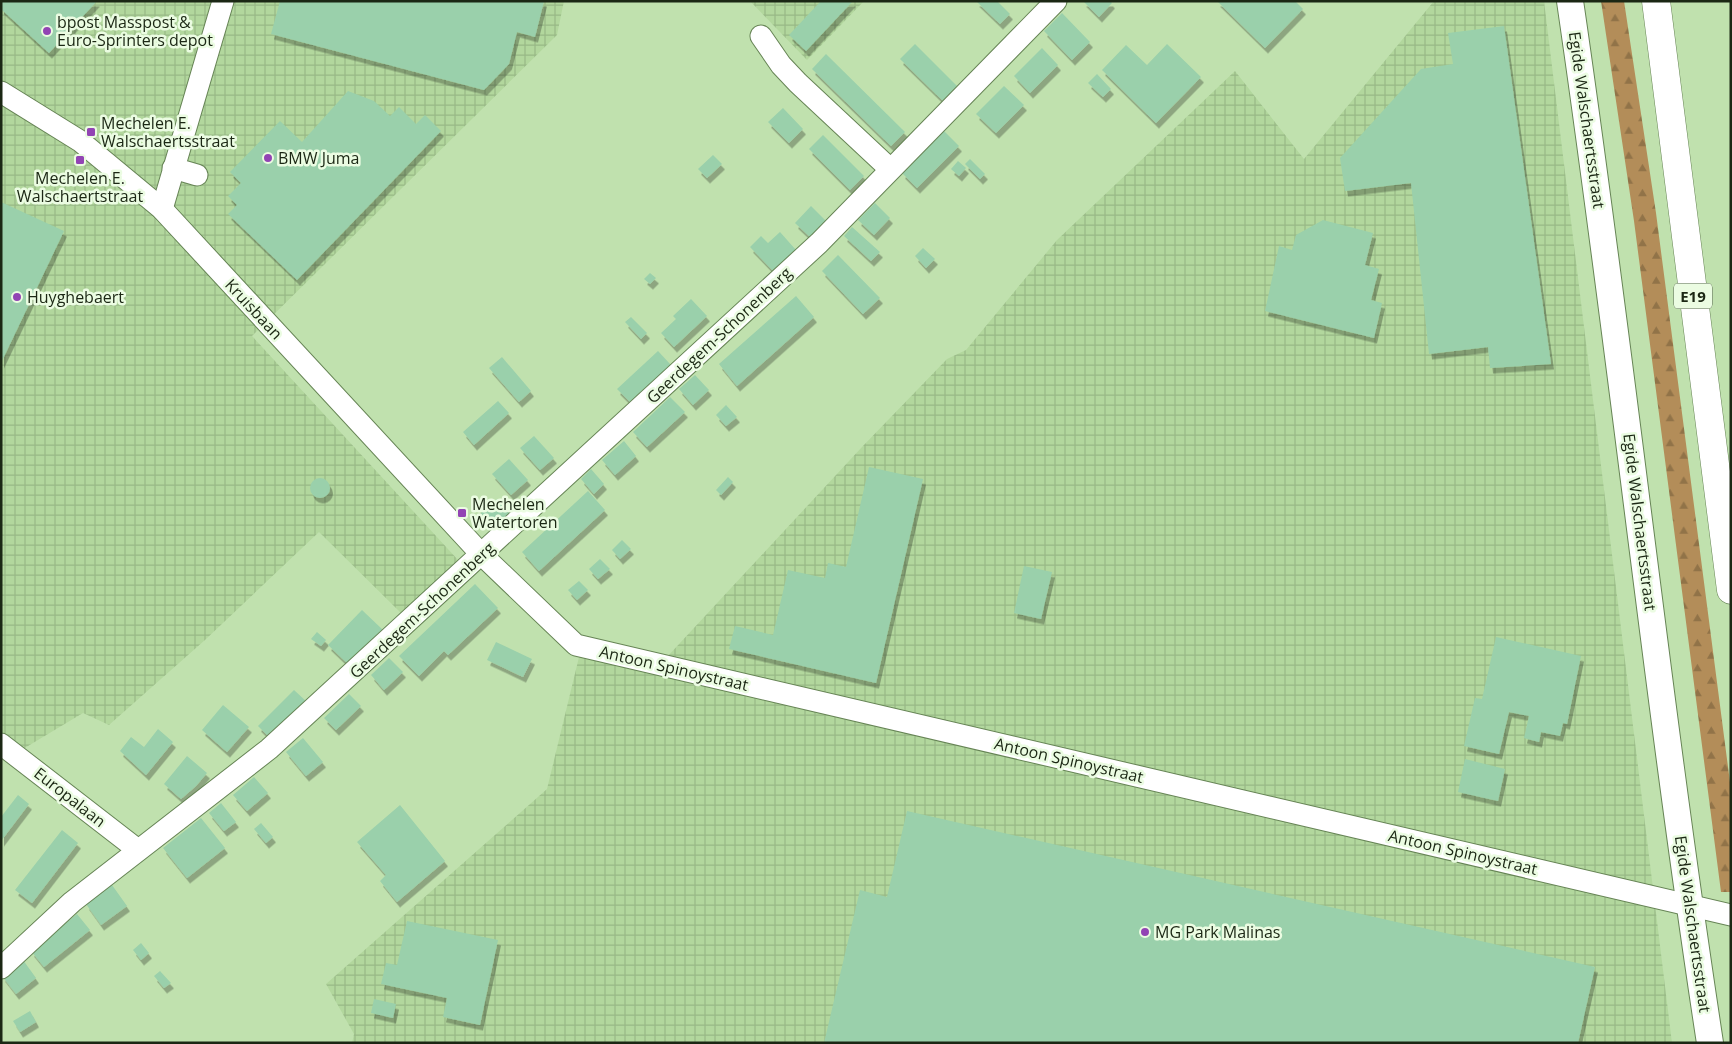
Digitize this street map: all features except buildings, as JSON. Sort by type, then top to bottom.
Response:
[{"type":"highway","name":"E19","points":[[1656,1],[1731,590]]},
{"type":"main road","name":"Egide Walschaertsstraat","points":[[1570,1],[1596,178],[1689,905],[1710,1043]]},
{"type":"street","points":[[162,209],[223,1]]},
{"type":"street","name":"Geerdegem-Schonenberg","points":[[1,968],[72,902],[269,750],[482,555],[819,243],[1056,1]]},
{"type":"street","points":[[762,36],[782,65],[798,83],[890,169]]},
{"type":"street","name":"Kruisbaan","points":[[1,92],[80,141],[162,209],[482,555]]},
{"type":"street","points":[[173,168],[197,175]]},
{"type":"street","name":"Antoon Spinoystraat","points":[[482,555],[576,645],[1731,915]]},
{"type":"street","name":"Europalaan","points":[[1,744],[138,850]]},
{"type":"shaded area","points":[[1,1],[564,1],[557,35],[252,336],[459,561],[401,613],[319,532],[205,640],[109,725],[83,713],[23,749],[1,731]]},
{"type":"shaded area","points":[[750,1],[864,1],[807,60]]},
{"type":"shaded area","points":[[1434,1],[1544,1],[1672,1043],[352,1043],[354,1034],[326,984],[547,789],[579,657],[654,671],[862,447],[947,359],[966,350],[1057,240],[1235,71],[1304,159]]},
{"type":"green space","points":[[1601,1],[1624,1],[1656,213],[1731,790],[1731,892],[1721,892],[1634,221]]},
{"type":"place","name":"bpost Masspost & Euro-Sprinters depot","points":[[47,31]]},
{"type":"place","name":"Mechelen E. Walschaertsstraat","points":[[91,132]]},
{"type":"place","name":"BMW Juma","points":[[268,158]]},
{"type":"place","name":"Mechelen E. Walschaertstraat","points":[[80,160]]},
{"type":"place","name":"Huyghebaert","points":[[17,297]]},
{"type":"place","name":"Mechelen Watertoren","points":[[462,513]]},
{"type":"place","name":"MG Park Malinas","points":[[1145,932]]}]
